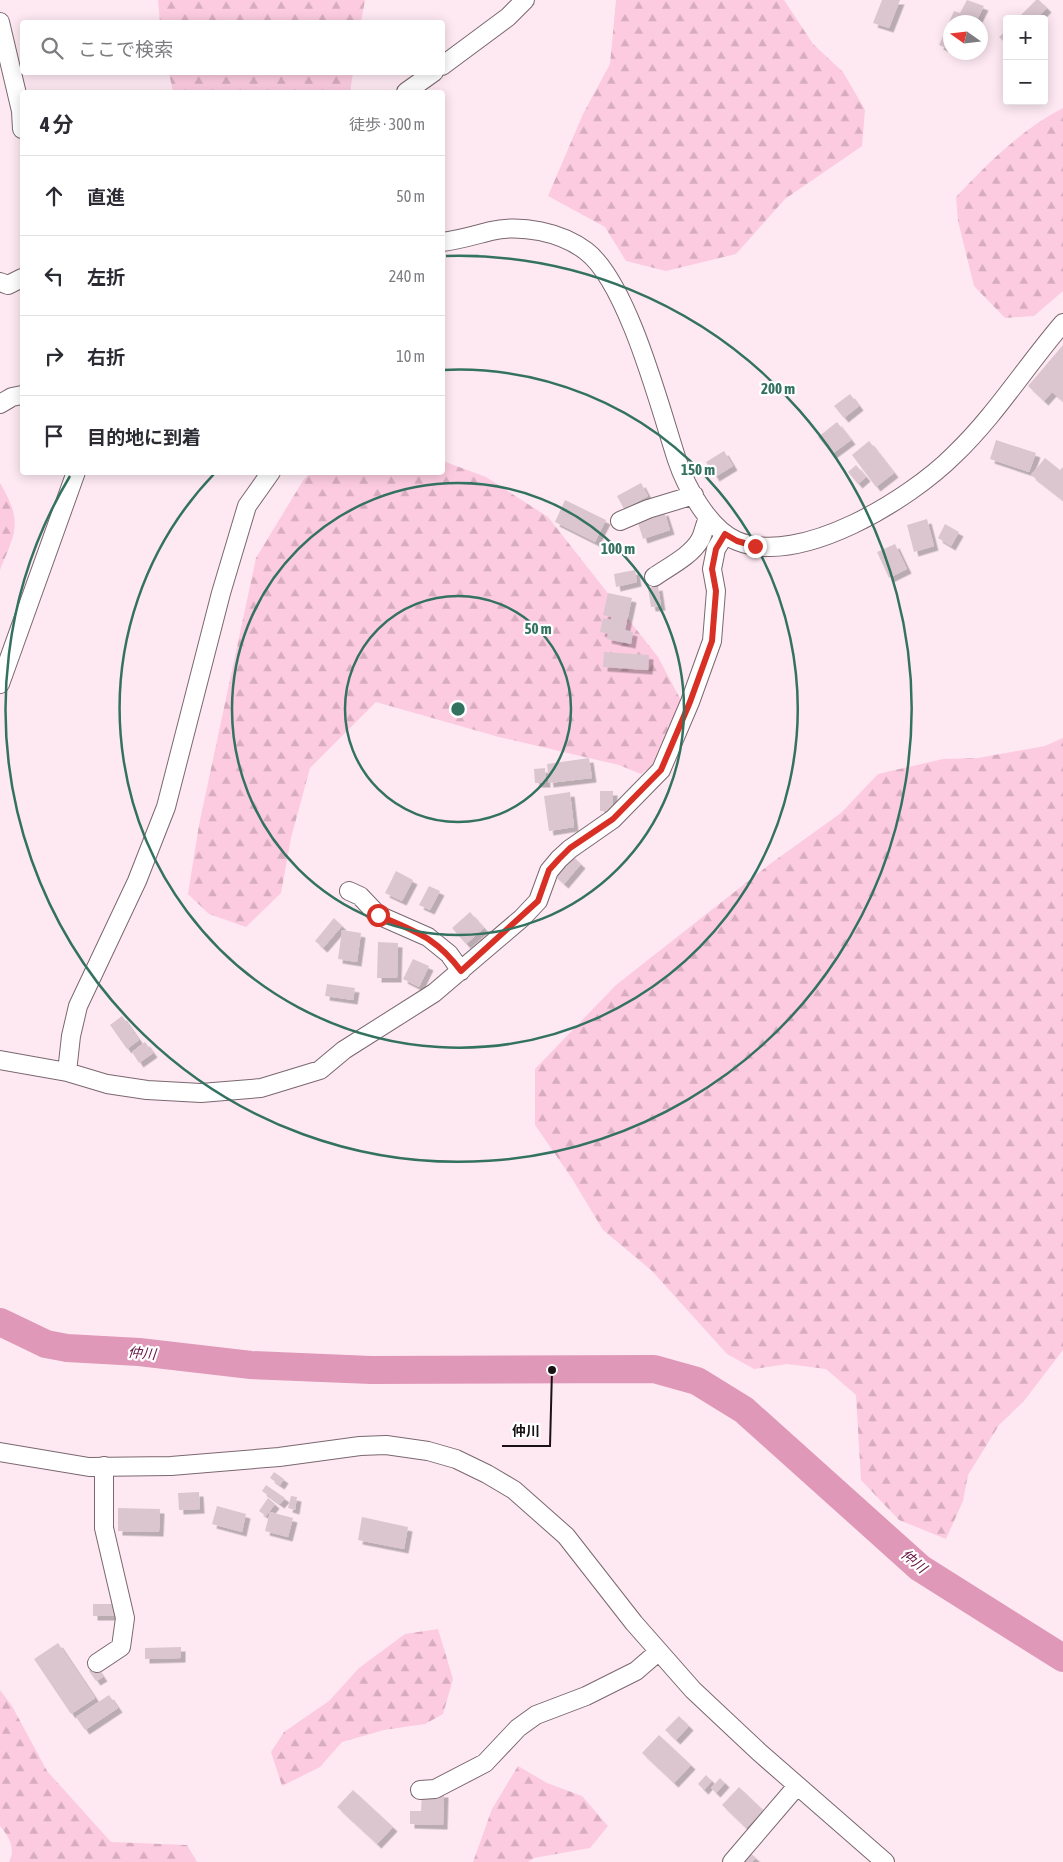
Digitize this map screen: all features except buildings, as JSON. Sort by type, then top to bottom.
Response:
[{"type":"street","points":[[445,64],[508,17],[525,0]]},
{"type":"street","points":[[0,22],[20,107]]},
{"type":"street","points":[[409,90],[430,75]]},
{"type":"street","points":[[445,241],[492,231],[539,231],[574,244],[587,252],[599,264],[615,288],[658,396],[677,462],[694,495],[708,518],[725,534],[737,541],[755,546],[782,548],[831,533],[878,512],[919,485],[955,455],[1063,323]]},
{"type":"street","points":[[0,282],[8,285],[20,279]]},
{"type":"street","points":[[0,404],[12,397],[20,396]]},
{"type":"street","points":[[0,684],[75,475]]},
{"type":"street","points":[[67,1072],[70,1036],[78,1006],[137,881],[166,807],[221,593],[247,506],[269,475]]},
{"type":"street","points":[[620,521],[648,509],[694,495]]},
{"type":"street","points":[[654,577],[690,551],[700,540],[703,527],[708,518]]},
{"type":"street","points":[[0,1060],[67,1072],[107,1084],[147,1090],[201,1093],[261,1088],[320,1070],[344,1050],[434,993],[538,901],[549,870],[570,848],[613,819],[661,770],[690,702],[712,641],[716,591],[712,569],[716,549],[725,534]]},
{"type":"street","points":[[349,891],[360,896],[378,915],[428,937],[449,954],[461,971]]},
{"type":"street","points":[[0,1452],[89,1467],[171,1466],[279,1457],[360,1446],[386,1445],[428,1451],[456,1460],[487,1474],[514,1490],[566,1536],[658,1652],[693,1690],[885,1862]]},
{"type":"street","points":[[97,1662],[121,1647],[125,1618],[104,1528],[104,1466]]},
{"type":"street","points":[[420,1790],[435,1788],[484,1763],[518,1728],[536,1715],[586,1696],[636,1671],[658,1652]]},
{"type":"street","points":[[732,1862],[798,1786]]},
{"type":"green space","points":[[158,0],[365,0],[361,20],[160,20]]},
{"type":"green space","points":[[616,0],[784,0],[813,44],[843,72],[865,110],[862,146],[785,199],[736,254],[666,271],[626,261],[605,227],[548,196],[583,114],[610,64]]},
{"type":"green space","points":[[170,75],[353,75],[350,90],[173,90]]},
{"type":"green space","points":[[1063,108],[1063,291],[1034,316],[1005,318],[974,286],[958,221],[956,197],[980,172],[1019,137],[1048,116]]},
{"type":"green space","points":[[445,462],[486,477],[548,517],[658,657],[686,710],[664,757],[641,774],[619,765],[499,737],[376,702],[310,768],[291,838],[281,893],[246,927],[209,914],[188,894],[199,825],[256,558],[304,479],[309,475],[445,475]]},
{"type":"green space","points":[[0,483],[12,508],[15,526],[0,570]]},
{"type":"green space","points":[[1063,738],[1063,1350],[1024,1401],[999,1425],[968,1475],[963,1501],[946,1539],[899,1520],[861,1480],[856,1395],[826,1369],[787,1364],[754,1369],[727,1354],[651,1270],[603,1230],[571,1177],[535,1125],[535,1069],[616,985],[770,864],[841,813],[878,774],[943,759],[978,758],[1045,746]]},
{"type":"green space","points":[[438,1629],[453,1679],[443,1714],[425,1724],[384,1730],[342,1742],[320,1767],[282,1786],[271,1752],[284,1732],[329,1701],[359,1668],[405,1634]]},
{"type":"green space","points":[[0,1690],[12,1706],[47,1771],[111,1842],[187,1845],[197,1862],[9,1862],[12,1852],[11,1843],[0,1826]]},
{"type":"green space","points":[[518,1766],[547,1783],[582,1796],[608,1826],[590,1848],[534,1858],[528,1862],[473,1862],[492,1809]]},
{"type":"waterway","name":"仲川","points":[[0,1322],[46,1344],[67,1348],[139,1352],[251,1365],[371,1370],[654,1369],[697,1381],[744,1410],[920,1568],[1063,1658]]},
{"type":"place","name":"仲川","points":[[552,1370]]},
{"type":"route","points":[[378,915],[428,937],[449,954],[461,971],[522,918],[538,901],[549,870],[559,859],[570,848],[613,819],[661,770],[690,702],[712,641],[716,591],[712,569],[716,549],[725,534],[737,541],[755,546]]}]
